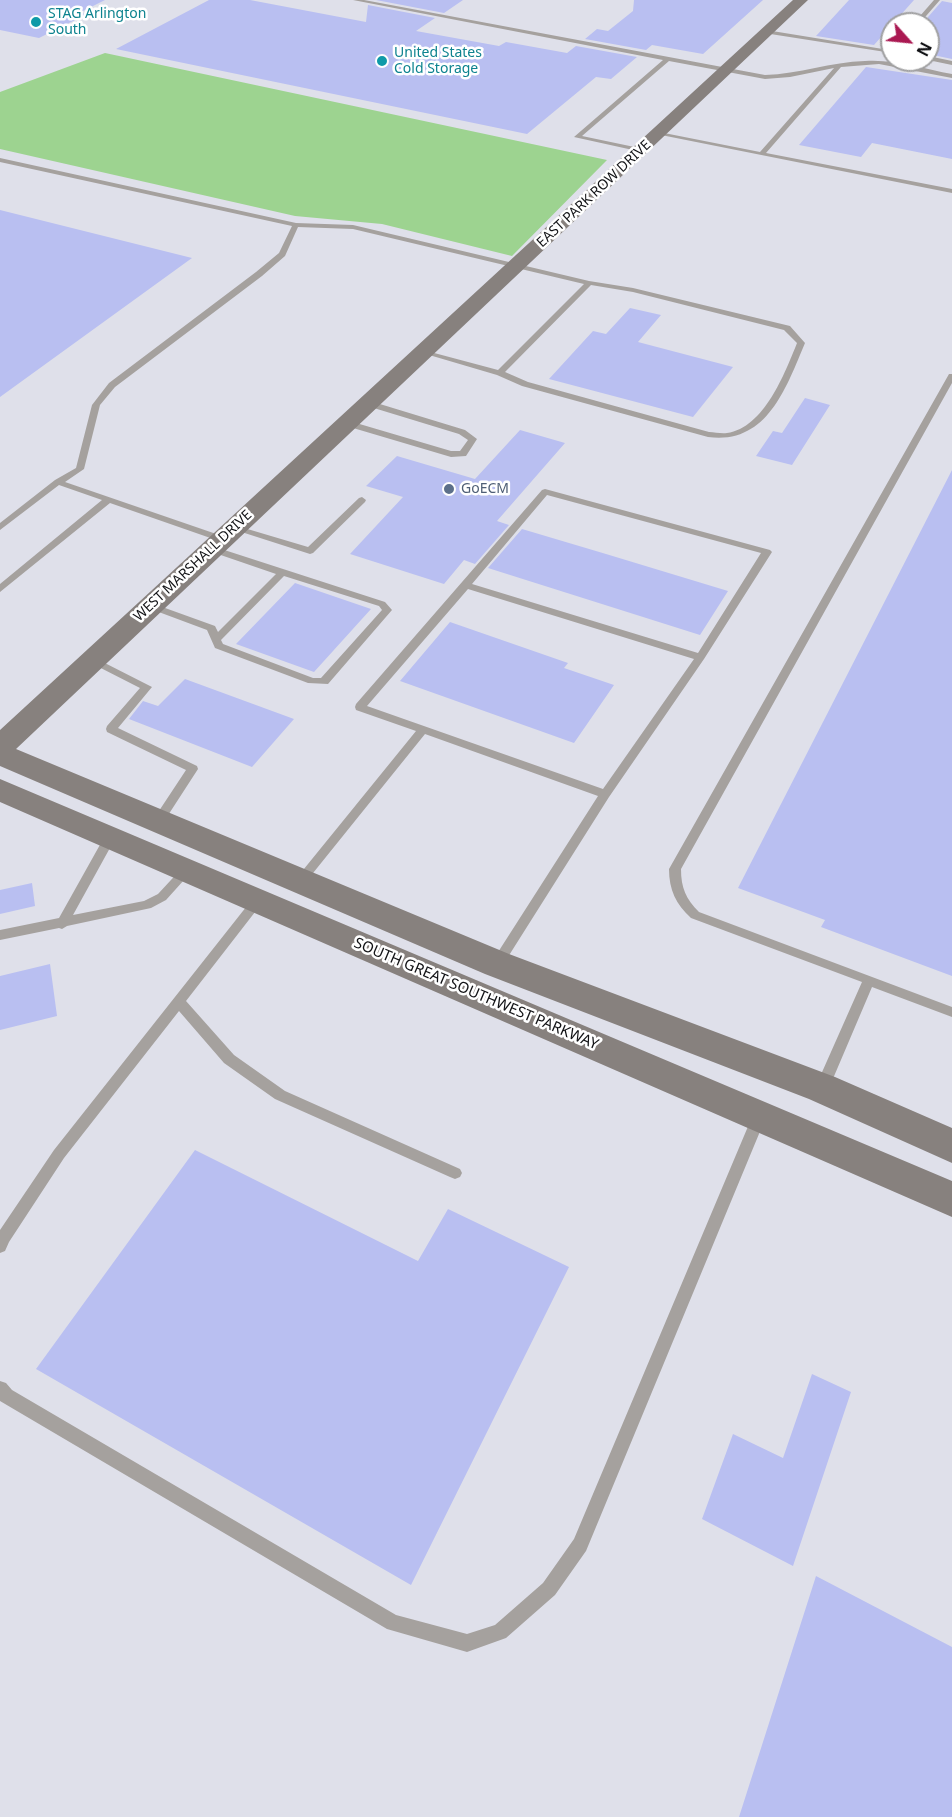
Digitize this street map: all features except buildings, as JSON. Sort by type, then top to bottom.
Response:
[{"type":"main road","name":"EAST PARK ROW DRIVE","points":[[386,386],[801,0]]},
{"type":"main road","name":"WEST MARSHALL DRIVE","points":[[0,747],[386,386]]},
{"type":"main road","points":[[0,754],[497,964],[822,1088],[952,1146]]},
{"type":"main road","name":"SOUTH GREAT SOUTHWEST PARKWAY","points":[[0,790],[952,1198]]},
{"type":"main road","points":[[478,994],[497,964]]},
{"type":"lane","points":[[356,0],[765,77],[792,77],[870,62],[952,76]]},
{"type":"lane","points":[[926,12],[937,0]]},
{"type":"lane","points":[[766,32],[880,49]]},
{"type":"lane","points":[[642,150],[577,137],[667,59]]},
{"type":"lane","points":[[761,154],[838,67]]},
{"type":"lane","points":[[658,134],[952,191]]},
{"type":"lane","points":[[0,160],[296,225],[354,227],[589,283],[633,290],[787,328],[801,343],[780,393],[750,426],[731,436],[708,434],[525,384],[500,373],[423,352]]},
{"type":"lane","points":[[0,527],[58,482],[80,469],[96,405],[112,385],[259,274],[282,254],[296,225]]},
{"type":"lane","points":[[500,373],[589,283]]},
{"type":"lane","points":[[952,376],[675,869],[674,886],[682,904],[695,915],[952,1012]]},
{"type":"lane","points":[[346,423],[451,454],[462,454],[472,439],[462,432],[367,403]]},
{"type":"lane","points":[[58,482],[223,539],[310,551],[362,500]]},
{"type":"lane","points":[[497,964],[605,794],[700,657],[766,552],[544,492],[360,707],[422,731],[605,794]]},
{"type":"lane","points":[[0,589],[108,500]]},
{"type":"lane","points":[[151,606],[211,628],[219,646],[312,681],[324,682],[387,610],[382,604],[282,573],[223,539]]},
{"type":"lane","points":[[216,639],[282,573]]},
{"type":"lane","points":[[466,585],[700,657]]},
{"type":"lane","points":[[93,660],[147,687],[111,729],[193,769],[159,820]]},
{"type":"lane","points":[[301,880],[422,731]]},
{"type":"lane","points":[[62,924],[110,837]]},
{"type":"lane","points":[[0,935],[147,905],[162,897],[187,870]]},
{"type":"lane","points":[[0,1246],[3,1238],[60,1154],[258,900]]},
{"type":"lane","points":[[822,1088],[869,981]]},
{"type":"lane","points":[[179,1002],[230,1059],[280,1095],[455,1173]]},
{"type":"lane","points":[[0,1389],[6,1396],[393,1623],[467,1643],[500,1632],[549,1589],[580,1545],[760,1116]]},
{"type":"green space","points":[[105,53],[607,160],[512,256],[382,224],[295,216],[0,149],[0,92]]},
{"type":"place","name":"STAG Arlington South","points":[[36,22]]},
{"type":"place","name":"United States Cold Storage","points":[[382,61]]},
{"type":"place","name":"GoECM","points":[[449,489]]}]
